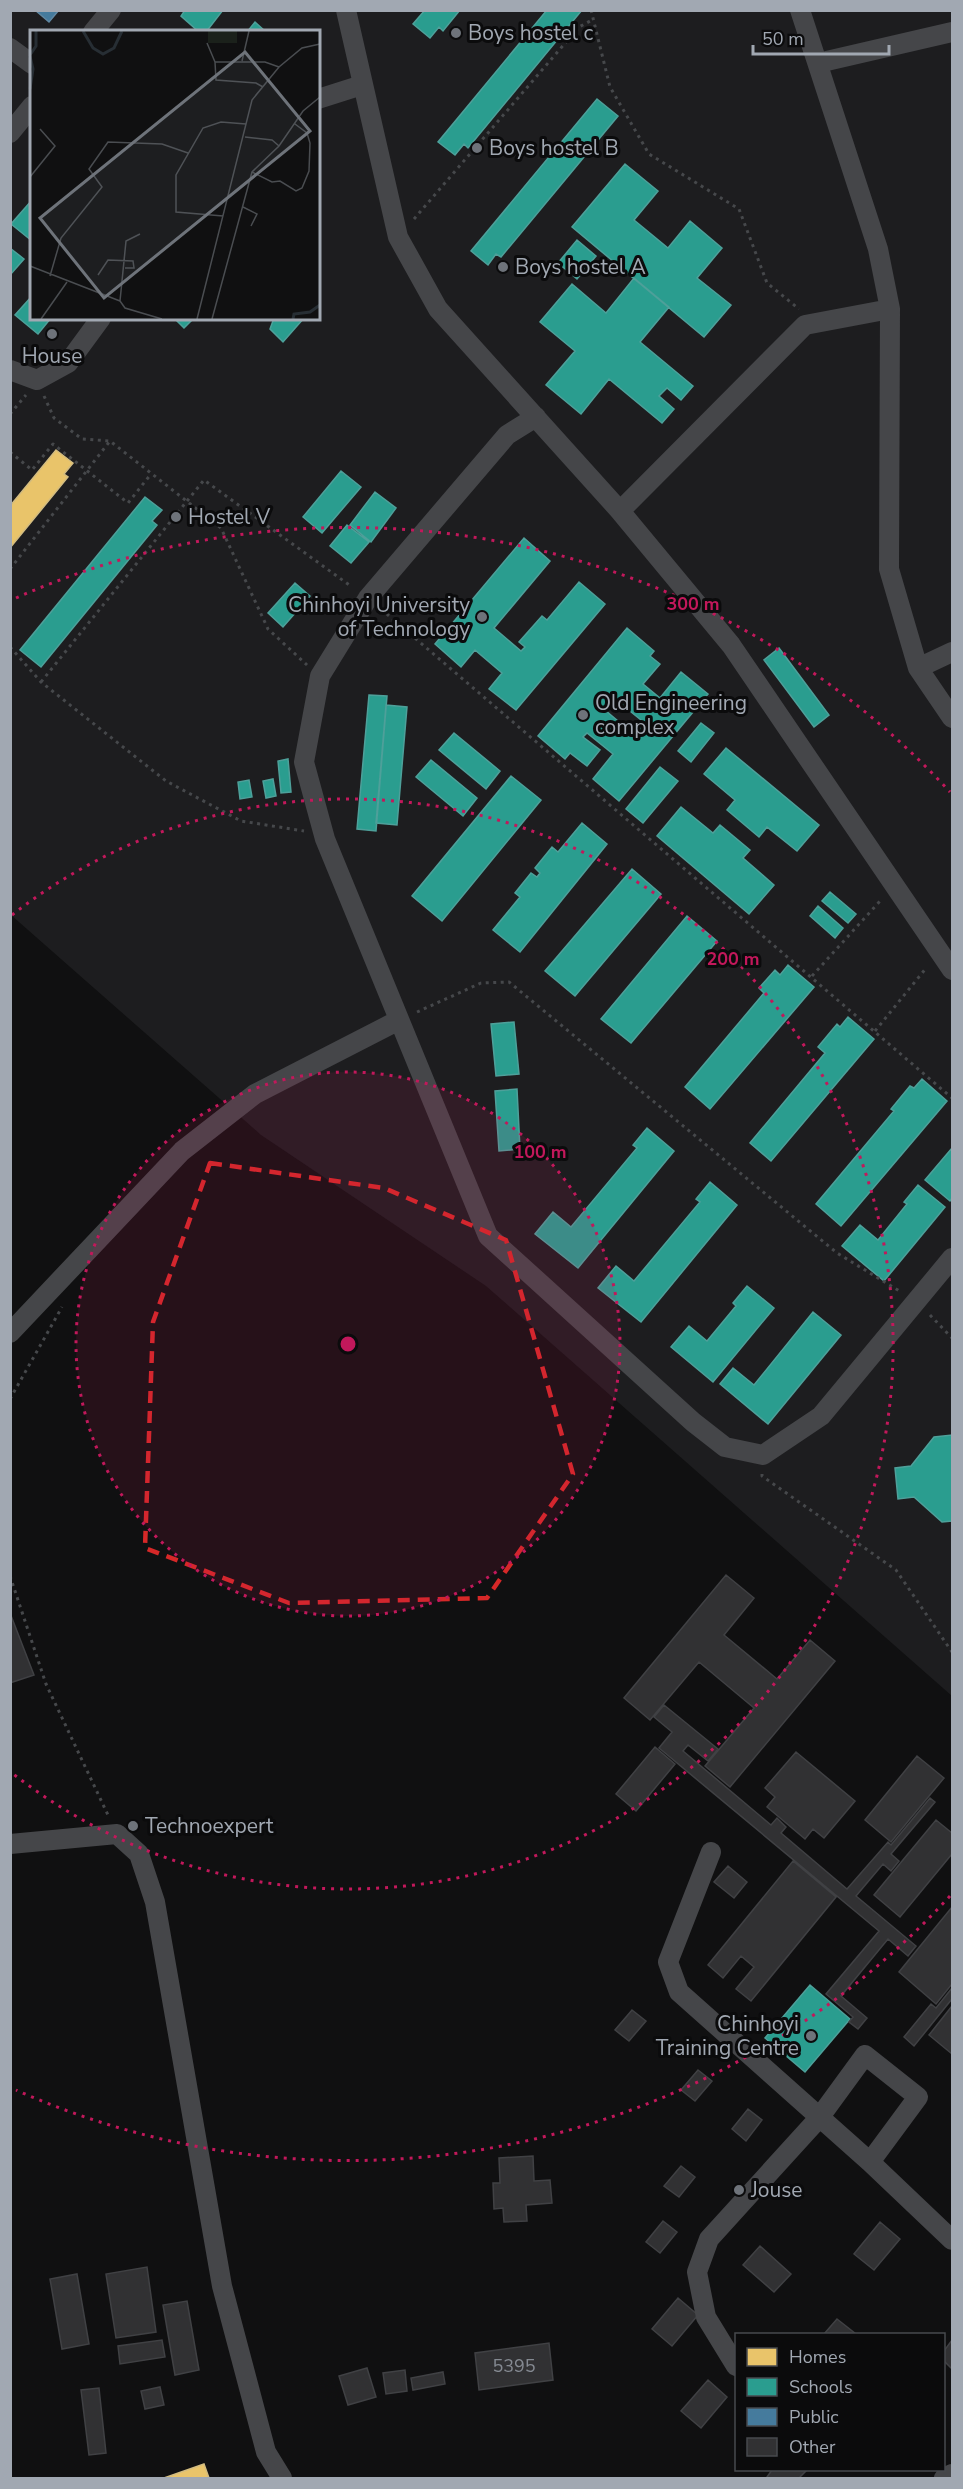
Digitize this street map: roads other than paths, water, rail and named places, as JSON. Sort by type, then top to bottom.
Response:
[{"type":"lane","points":[[95,30],[111,10]]},
{"type":"lane","points":[[346,10],[398,237],[438,309],[620,511],[731,645],[947,963]]},
{"type":"lane","points":[[800,10],[878,249],[890,309],[889,569],[918,668],[952,718]]},
{"type":"lane","points":[[818,63],[952,32]]},
{"type":"lane","points":[[10,48],[30,63]]},
{"type":"lane","points":[[320,98],[362,85]]},
{"type":"lane","points":[[10,133],[30,108]]},
{"type":"lane","points":[[620,511],[805,325],[890,309]]},
{"type":"lane","points":[[10,370],[37,380],[68,363],[100,320]]},
{"type":"lane","points":[[536,417],[507,435],[368,598],[320,676],[304,762],[325,839],[488,1236],[693,1422],[725,1447],[763,1455],[821,1416],[952,1258]]},
{"type":"lane","points":[[918,668],[952,652]]},
{"type":"lane","points":[[10,1333],[182,1151],[255,1094],[399,1020]]},
{"type":"lane","points":[[10,1845],[117,1834],[140,1854],[155,1902],[222,2286],[266,2452],[282,2478]]},
{"type":"lane","points":[[711,1852],[668,1962],[679,1992],[870,2162],[952,2240]]},
{"type":"lane","points":[[735,2364],[706,2317],[696,2272],[709,2239],[819,2118],[865,2055],[918,2097],[870,2162]]},
{"type":"lane","points":[[944,2478],[952,2474]]},
{"type":"place","name":"Boys hostel c","points":[[456,33]]},
{"type":"place","name":"Boys hostel B","points":[[477,148]]},
{"type":"place","name":"Boys hostel A","points":[[503,267]]},
{"type":"place","name":"House","points":[[52,334]]},
{"type":"place","name":"Hostel V","points":[[176,517]]},
{"type":"place","name":"Chinhoyi University of Technology","points":[[482,617]]},
{"type":"place","name":"Old Engineering complex","points":[[583,715]]},
{"type":"place","name":"Technoexpert","points":[[133,1826]]},
{"type":"place","name":"Chinhoyi Training Centre","points":[[811,2036]]},
{"type":"place","name":"Jouse","points":[[739,2190]]}]
